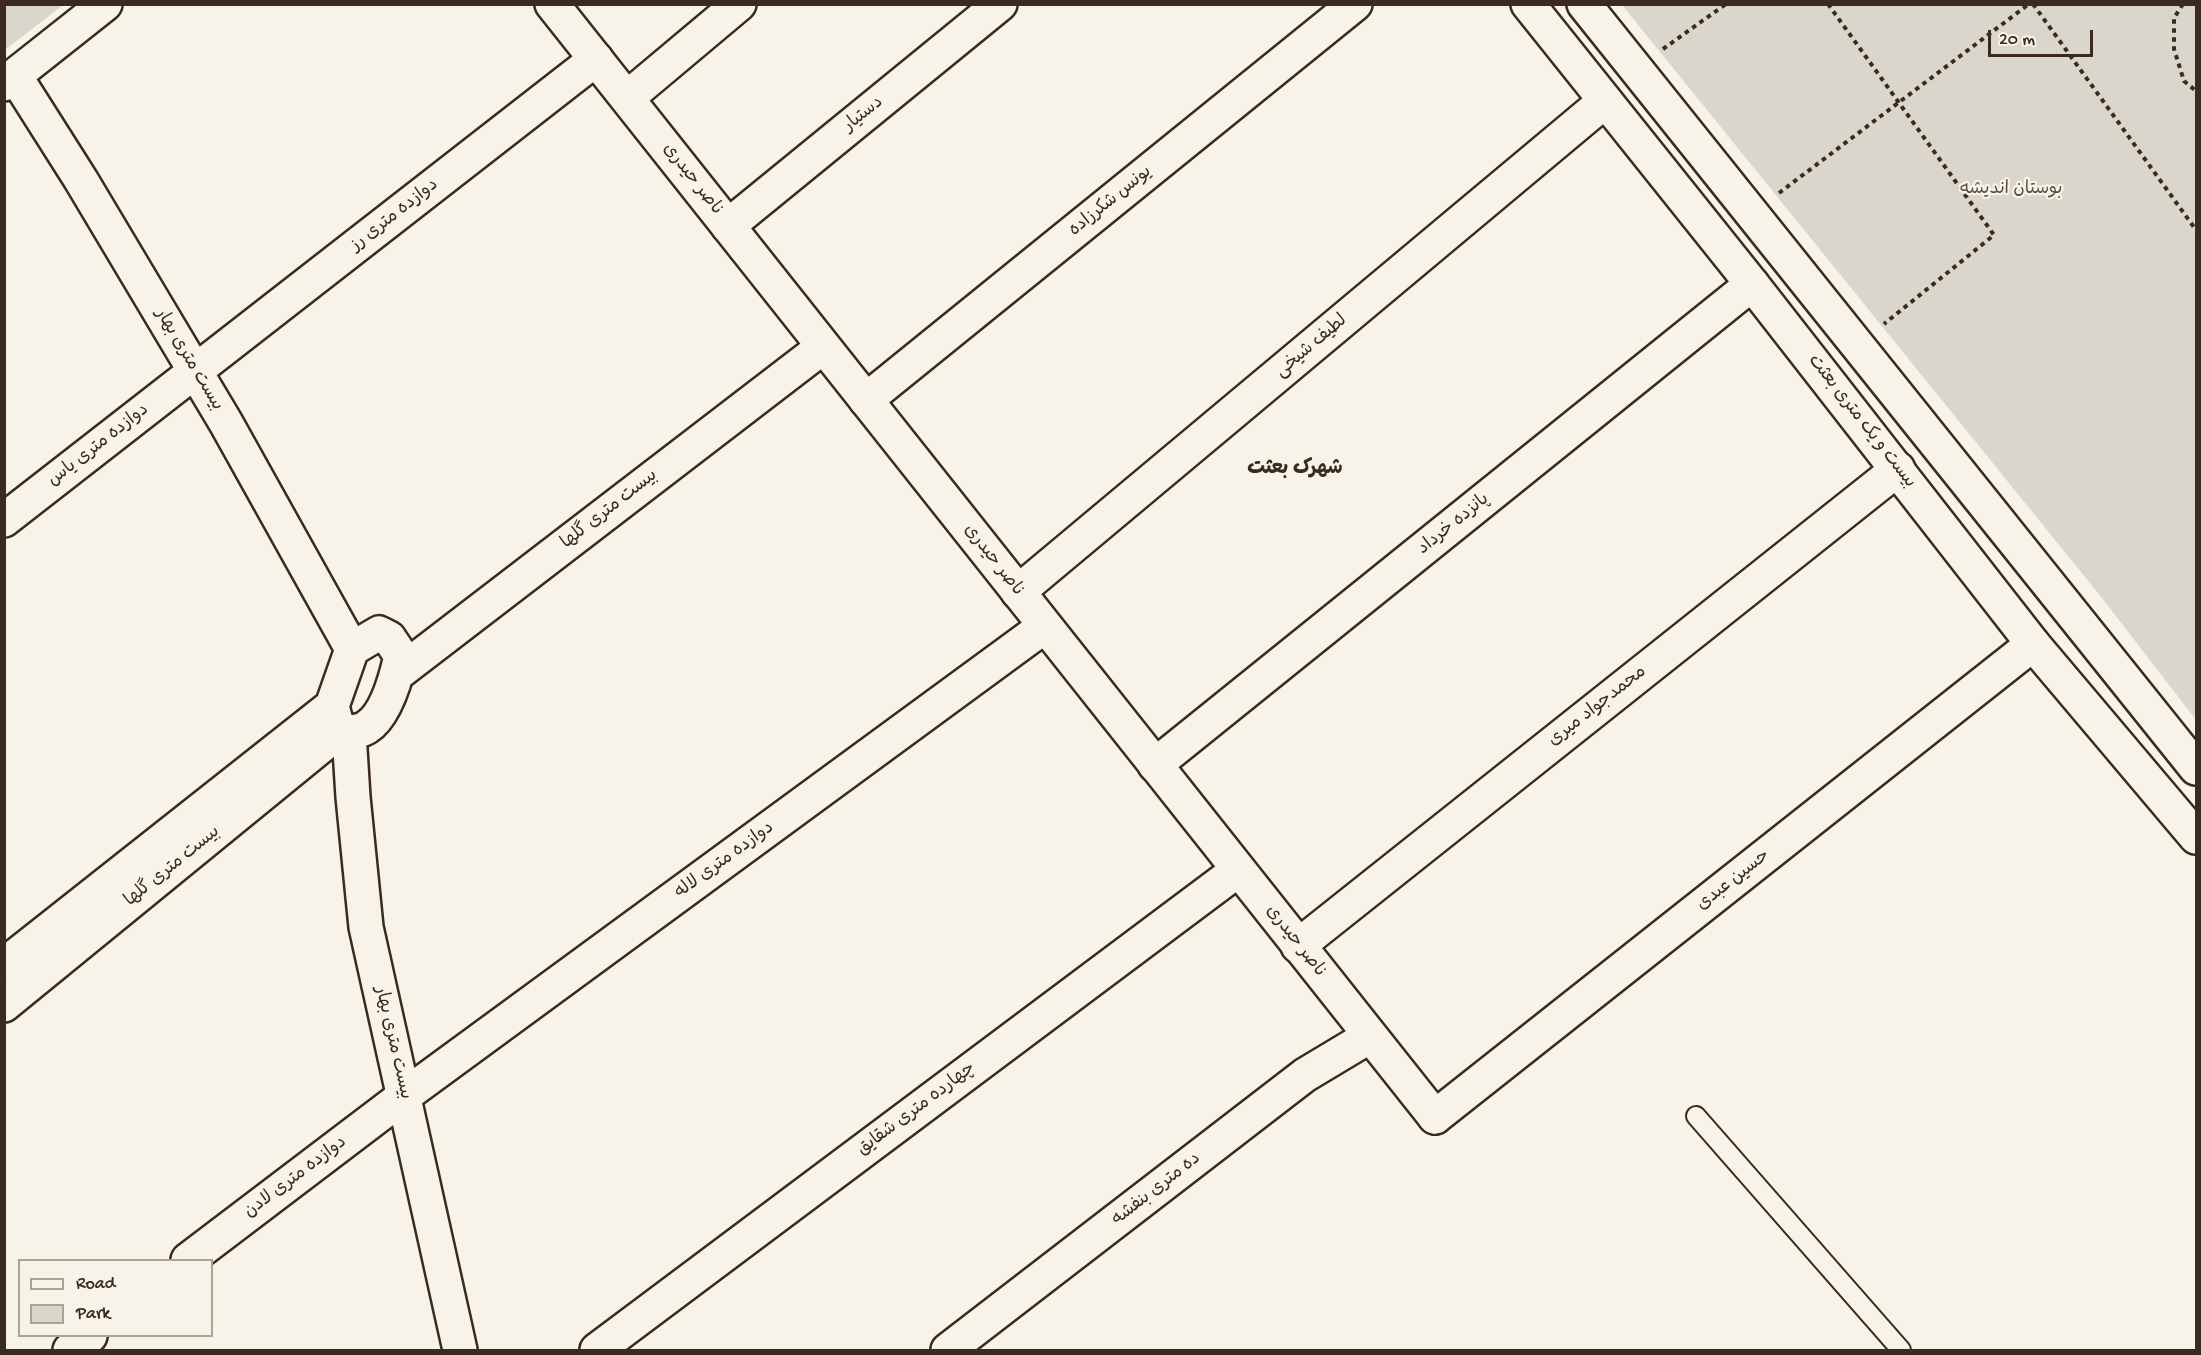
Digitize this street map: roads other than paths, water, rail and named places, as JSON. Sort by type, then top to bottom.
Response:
[{"type":"street","points":[[10,80],[105,4]]},
{"type":"street","name":"ناصر حیدری","points":[[552,4],[1435,1117]]},
{"type":"street","points":[[627,98],[739,4]]},
{"type":"street","name":"دستیار","points":[[728,226],[1000,4]]},
{"type":"street","name":"یونس شکرزاده","points":[[866,400],[1355,4]]},
{"type":"street","name":"بیست و یک متری بعثت","points":[[1528,4],[1898,469],[2033,644],[2196,837]]},
{"type":"street","points":[[1584,4],[2196,768]]},
{"type":"street","name":"دوازده متری رز","points":[[194,372],[596,60]]},
{"type":"street","name":"بیست متری بهار","points":[[10,80],[81,180],[226,423],[352,649]]},
{"type":"street","name":"لطیف شیخی","points":[[1018,592],[1605,101]]},
{"type":"street","name":"پانزده خرداد","points":[[1155,765],[1752,284]]},
{"type":"street","name":"بیست متری گلها","points":[[397,674],[823,347]]},
{"type":"street","name":"دوازده متری یاس","points":[[4,520],[194,372]]},
{"type":"street","name":"محمدجواد میری","points":[[1298,946],[1898,469]]},
{"type":"street","name":"دوازده متری لاله","points":[[404,1096],[1045,626]]},
{"type":"street","points":[[379,633],[389,638],[401,656],[397,674],[379,717],[365,729],[341,722],[352,649],[379,633]]},
{"type":"street","name":"حسین عبدی","points":[[1435,1117],[2033,644]]},
{"type":"street","name":"بیست متری بهار","points":[[341,722],[353,797],[366,927],[460,1350]]},
{"type":"street","name":"بیست متری گلها","points":[[4,965],[341,722]]},
{"type":"street","name":"بیست متری گلها","points":[[4,1005],[341,722]]},
{"type":"street","name":"چهارده متری شقایق","points":[[597,1350],[1238,870]]},
{"type":"street","name":"ده متری بنفشه","points":[[948,1350],[1305,1075],[1370,1036]]},
{"type":"street","name":"دوازده متری لادن","points":[[189,1259],[404,1096]]},
{"type":"street","points":[[70,1350],[87,1337]]},
{"type":"lane","points":[[1696,1116],[1901,1350]]},
{"type":"district","name":"شهرک بعثت","points":[[1295,470]]},
{"type":"park label","name":"بوستان اندیشه","points":[[2011,190]]}]
